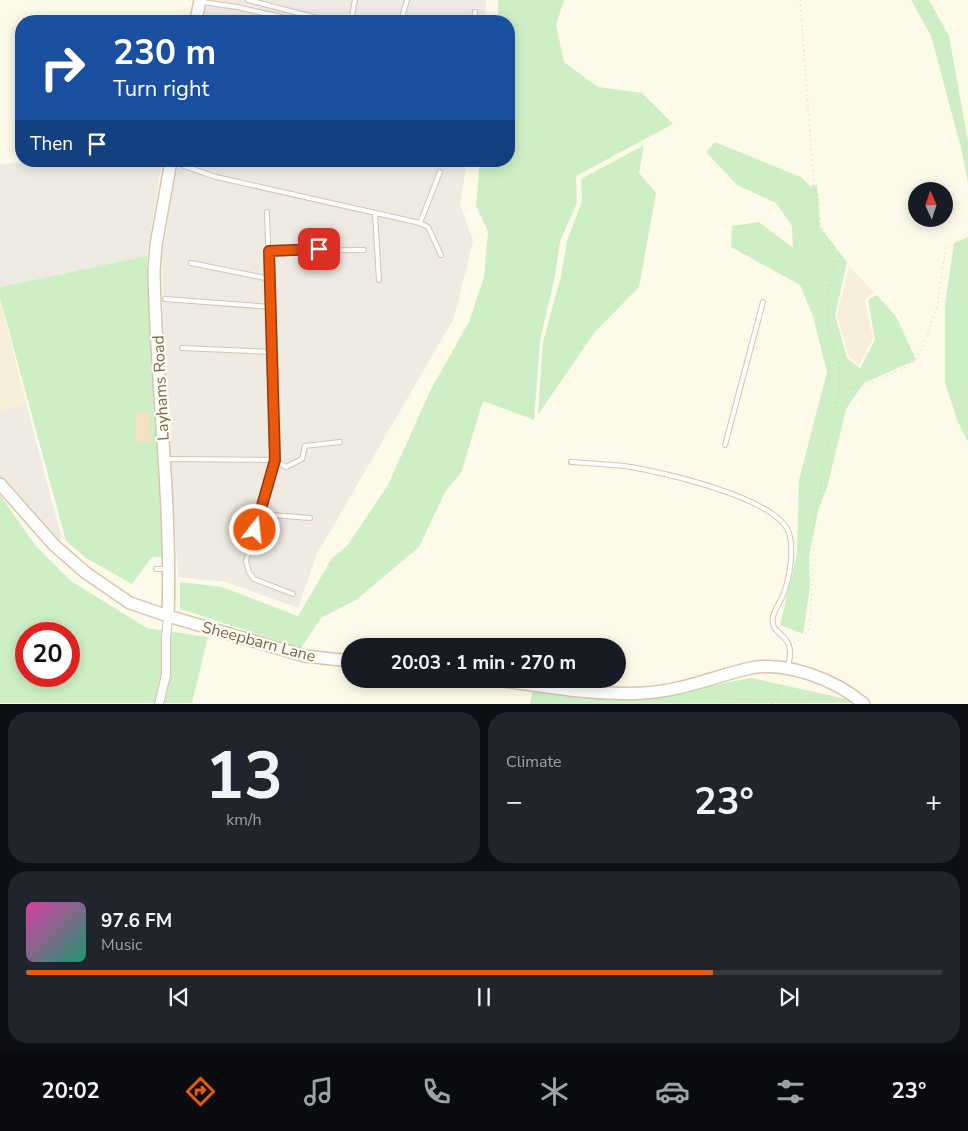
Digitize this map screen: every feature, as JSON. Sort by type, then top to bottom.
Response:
[{"type":"street","points":[[197,15],[200,1]]},
{"type":"street","name":"Layhams Road","points":[[168,616],[164,459],[154,259],[170,167]]},
{"type":"street","name":"Sheepbarn Lane","points":[[0,484],[54,545],[86,573],[130,603],[305,656],[341,660]]},
{"type":"street","points":[[159,704],[166,674],[168,616]]},
{"type":"street","points":[[561,688],[593,692],[645,693],[696,685],[751,668],[778,666],[826,680],[864,704]]},
{"type":"lane","points":[[248,0],[306,15]]},
{"type":"lane","points":[[352,15],[355,0]]},
{"type":"lane","points":[[403,15],[407,0]]},
{"type":"lane","points":[[200,1],[268,15]]},
{"type":"lane","points":[[188,167],[216,177],[420,223],[428,227],[441,255]]},
{"type":"lane","points":[[420,223],[440,172]]},
{"type":"lane","points":[[267,212],[275,460],[246,561],[249,572],[254,579],[293,594]]},
{"type":"lane","points":[[375,214],[379,280]]},
{"type":"lane","points":[[269,251],[364,250]]},
{"type":"lane","points":[[191,263],[270,279]]},
{"type":"lane","points":[[165,299],[271,307]]},
{"type":"lane","points":[[725,445],[763,302]]},
{"type":"lane","points":[[182,348],[272,352]]},
{"type":"lane","points":[[164,459],[275,460],[286,467],[302,459],[305,446],[340,442]]},
{"type":"lane","points":[[571,462],[624,466],[703,484],[752,502],[777,516],[785,524],[789,533],[790,566],[784,593],[775,610],[772,623],[774,628],[786,638],[790,645],[791,655],[787,668]]},
{"type":"lane","points":[[259,514],[310,518]]},
{"type":"lane","points":[[156,569],[168,569]]},
{"type":"path","points":[[790,645],[803,638],[810,627],[815,511],[821,488],[822,468],[833,431],[838,391],[839,358],[833,346],[827,318],[827,294],[836,261],[820,221],[819,203],[814,186],[800,0]]},
{"type":"path","points":[[838,391],[866,385],[914,363],[922,349],[937,306],[946,247],[968,244]]},
{"type":"path","points":[[772,704],[781,688],[787,668]]},
{"type":"shaded area","points":[[206,0],[486,0],[485,15],[203,15]]},
{"type":"shaded area","points":[[15,163],[15,167],[161,167],[147,256],[0,287],[0,164]]},
{"type":"shaded area","points":[[177,167],[466,167],[460,204],[473,241],[454,318],[317,554],[298,608],[226,582],[178,577],[164,364],[162,257]]},
{"type":"shaded area","points":[[849,266],[874,292],[865,300],[873,339],[859,365],[849,357],[837,315]]},
{"type":"shaded area","points":[[0,299],[26,403],[0,412]]},
{"type":"shaded area","points":[[26,403],[62,539],[55,541],[0,481],[0,412]]},
{"type":"green space","points":[[498,0],[564,0],[556,25],[564,62],[598,87],[642,93],[673,124],[576,176],[577,203],[560,241],[555,276],[540,340],[534,420],[483,401],[461,473],[446,490],[419,547],[356,600],[321,618],[301,648],[180,609],[180,582],[222,587],[298,616],[332,558],[347,546],[388,485],[430,391],[469,322],[484,277],[488,231],[476,206],[479,167],[515,167],[515,15],[498,15]]},
{"type":"green space","points":[[911,0],[929,0],[949,36],[968,141],[968,183],[961,148],[931,36]]},
{"type":"green space","points":[[715,142],[801,177],[810,186],[817,185],[820,227],[847,262],[835,315],[847,358],[860,368],[875,340],[868,300],[877,295],[897,318],[916,360],[864,383],[846,409],[827,488],[818,511],[809,556],[810,587],[803,634],[780,625],[797,554],[799,480],[827,372],[813,316],[800,285],[731,247],[732,226],[759,222],[793,248],[792,226],[776,203],[737,185],[706,152]]},
{"type":"green space","points":[[644,145],[639,173],[656,193],[639,287],[594,333],[538,415],[543,342],[561,276],[567,241],[582,201],[581,179]]},
{"type":"green space","points":[[968,237],[968,442],[958,422],[945,383],[945,305],[954,243]]},
{"type":"green space","points":[[147,256],[163,557],[152,557],[132,584],[86,558],[66,541],[0,298],[0,287]]},
{"type":"green space","points":[[0,495],[35,545],[71,581],[147,628],[208,637],[192,703],[0,703]]},
{"type":"green space","points":[[751,678],[865,703],[530,704],[533,689],[645,698]]},
{"type":"building","points":[[150,412],[151,442],[136,443],[135,413]]},
{"type":"route","points":[[255,530],[275,460],[269,251],[319,249]]}]
